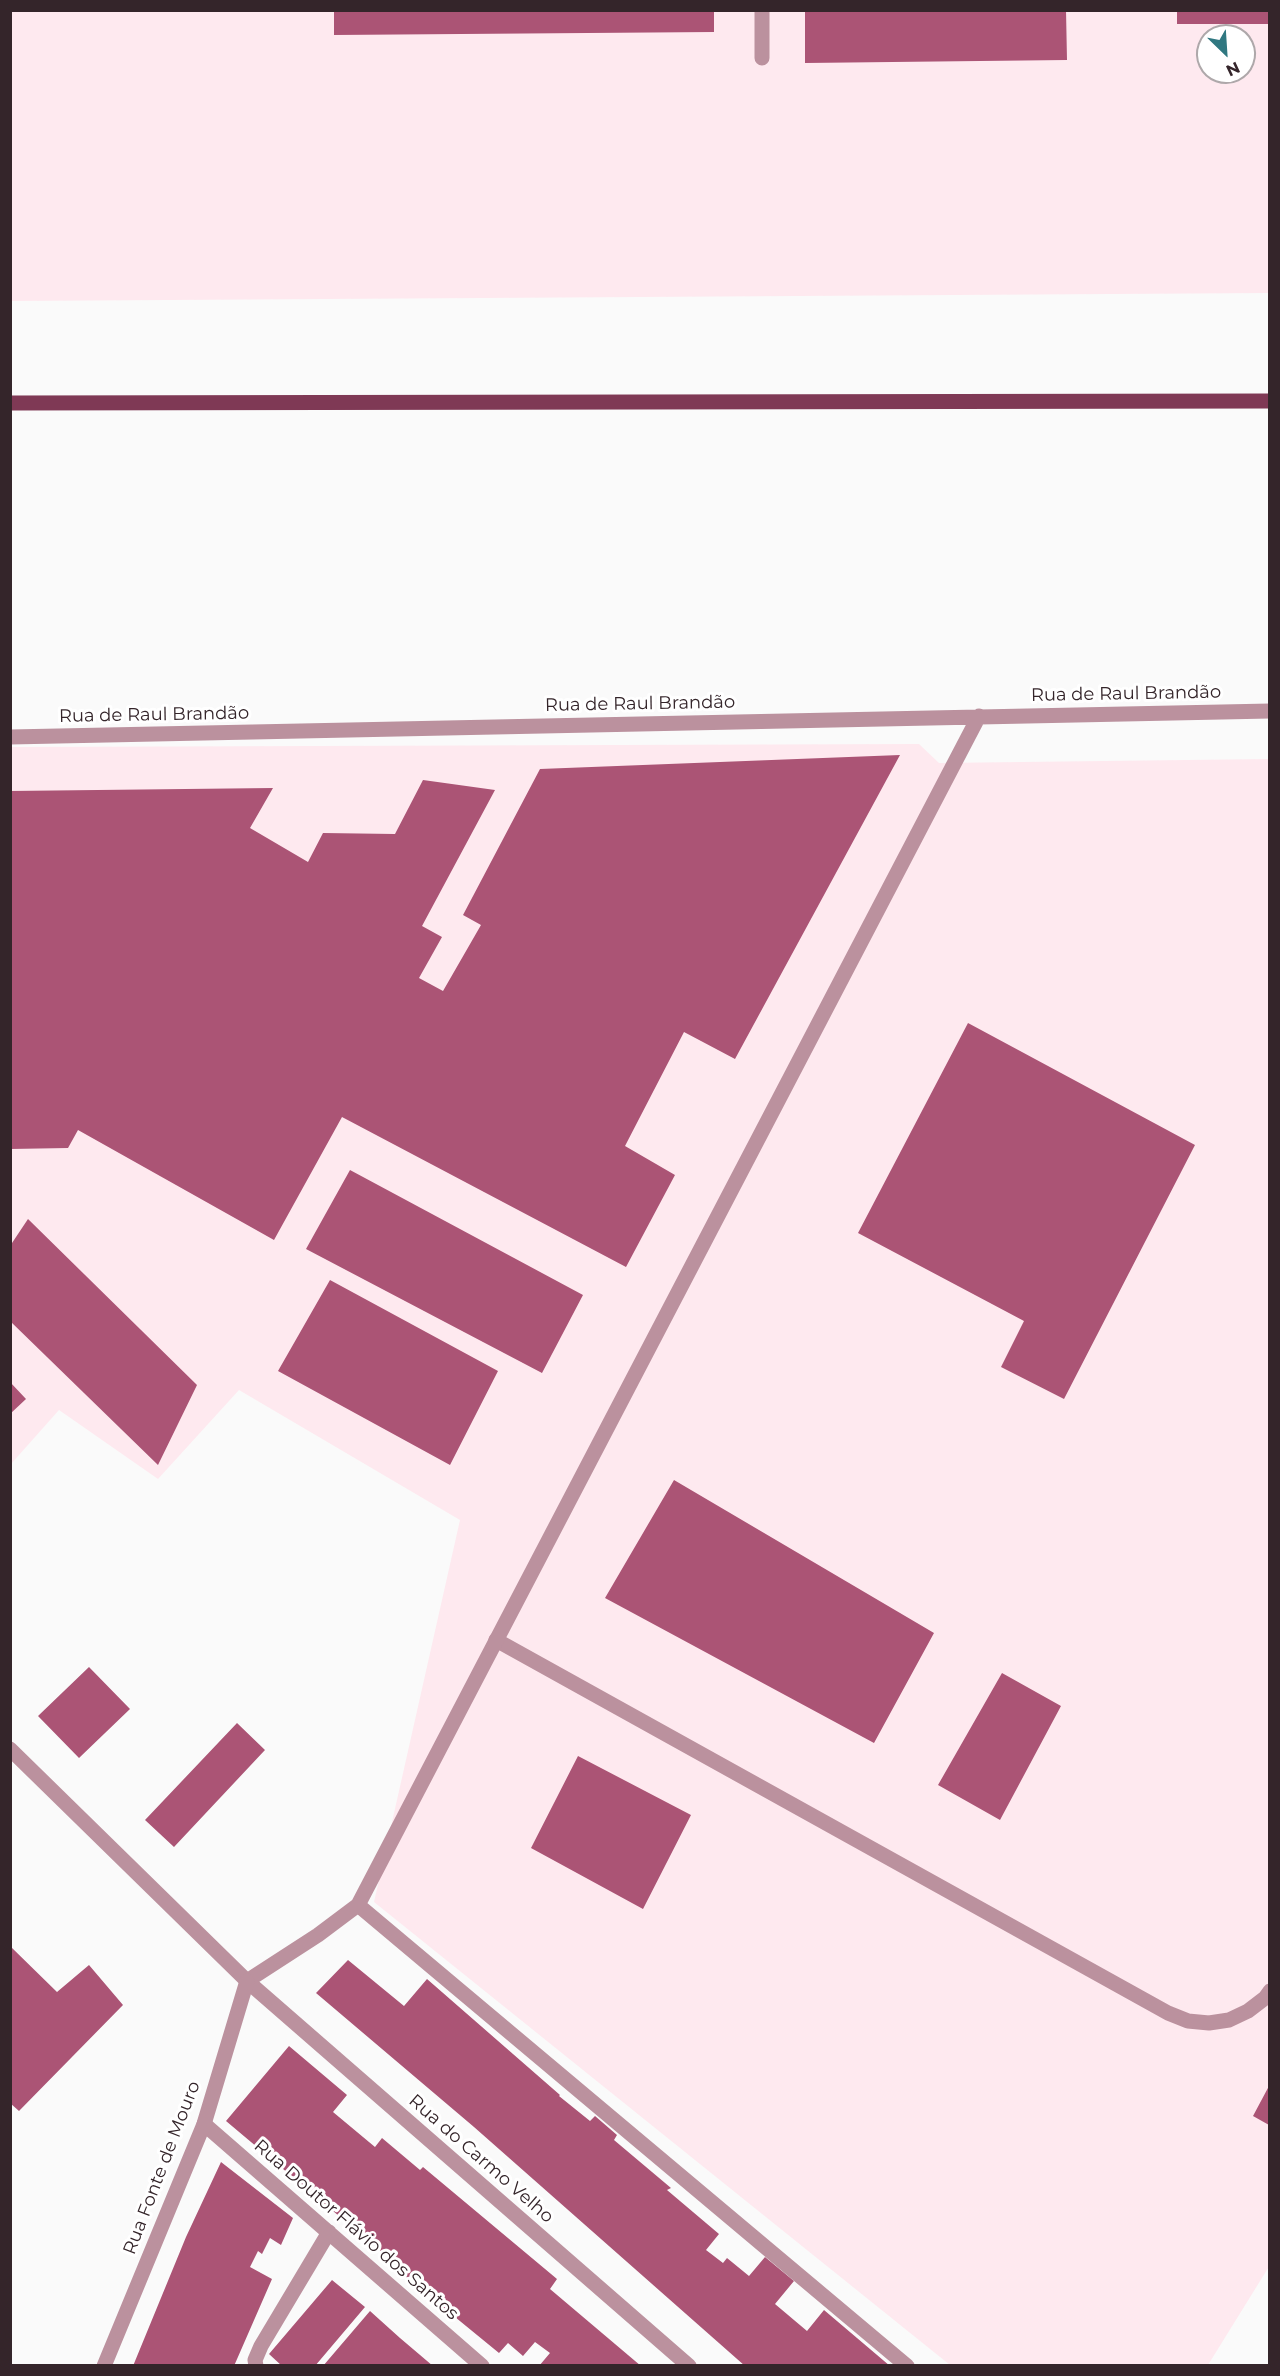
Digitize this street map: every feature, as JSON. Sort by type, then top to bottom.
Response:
[{"type":"main road","points":[[10,403],[1269,401]]},
{"type":"street","points":[[762,10],[762,58]]},
{"type":"street","name":"Rua de Raul Brandão","points":[[10,737],[1269,711]]},
{"type":"street","points":[[247,1981],[318,1935],[358,1905],[979,717]]},
{"type":"street","points":[[496,1640],[1168,2013],[1188,2021],[1209,2023],[1229,2020],[1248,2011],[1265,1998],[1269,1991]]},
{"type":"street","name":"Rua do Carmo Velho","points":[[10,1749],[247,1981],[689,2366]]},
{"type":"street","points":[[358,1905],[907,2366]]},
{"type":"street","name":"Rua Fonte de Mouro","points":[[104,2366],[204,2124],[247,1981]]},
{"type":"street","name":"Rua Doutor Flávio dos Santos","points":[[204,2124],[482,2366]]},
{"type":"street","points":[[256,2366],[255,2360],[261,2346],[328,2232]]},
{"type":"shaded area","points":[[10,11],[1269,11],[1269,293],[11,301]]},
{"type":"shaded area","points":[[919,744],[939,763],[1269,759],[1270,2265],[1208,2365],[950,2365],[374,1902],[460,1520],[239,1390],[158,1479],[59,1410],[11,1464],[11,747]]},
{"type":"building","points":[[334,10],[714,10],[714,32],[334,35]]},
{"type":"building","points":[[805,10],[1066,10],[1067,60],[805,63]]},
{"type":"building","points":[[1177,10],[1269,10],[1269,24],[1177,24]]},
{"type":"building","points":[[900,755],[735,1059],[684,1032],[625,1146],[675,1175],[626,1267],[342,1117],[274,1240],[78,1130],[68,1148],[10,1149],[10,791],[273,788],[250,828],[308,862],[323,833],[395,834],[423,780],[495,790],[422,926],[442,937],[419,978],[443,991],[481,925],[463,915],[540,769]]},
{"type":"building","points":[[968,1023],[1195,1145],[1064,1399],[1001,1367],[1024,1321],[858,1233]]},
{"type":"building","points":[[350,1170],[583,1295],[542,1373],[306,1249]]},
{"type":"building","points":[[28,1219],[197,1385],[158,1465],[10,1321],[10,1246]]},
{"type":"building","points":[[330,1280],[498,1371],[450,1465],[278,1371]]},
{"type":"building","points":[[10,1382],[26,1399],[10,1414]]},
{"type":"building","points":[[674,1480],[934,1633],[874,1743],[605,1598]]},
{"type":"building","points":[[89,1667],[130,1709],[79,1758],[38,1716]]},
{"type":"building","points":[[1002,1673],[1061,1706],[1000,1820],[938,1785]]},
{"type":"building","points":[[237,1723],[265,1750],[174,1847],[145,1820]]},
{"type":"building","points":[[578,1756],[691,1815],[643,1909],[531,1848]]},
{"type":"building","points":[[10,1946],[57,1992],[89,1965],[123,2005],[19,2111],[10,2103]]},
{"type":"building","points":[[348,1960],[404,2006],[427,1979],[559,2096],[590,2121],[595,2116],[617,2135],[614,2140],[671,2188],[667,2190],[719,2234],[706,2250],[723,2263],[727,2258],[749,2276],[765,2257],[794,2281],[775,2304],[807,2331],[824,2310],[890,2366],[745,2366],[474,2127],[316,1993]]},
{"type":"building","points":[[289,2046],[347,2095],[333,2112],[375,2147],[382,2138],[420,2170],[423,2167],[557,2279],[550,2289],[641,2366],[539,2366],[550,2353],[535,2342],[523,2356],[508,2343],[499,2353],[400,2272],[402,2269],[226,2121]]},
{"type":"building","points":[[1269,2086],[1269,2125],[1253,2116]]},
{"type":"building","points":[[221,2162],[293,2218],[281,2245],[270,2238],[262,2254],[258,2251],[250,2267],[272,2279],[234,2366],[133,2366],[186,2237]]},
{"type":"building","points":[[332,2280],[365,2307],[315,2366],[282,2366],[269,2354]]},
{"type":"building","points":[[370,2311],[400,2338],[433,2366],[323,2366]]}]
